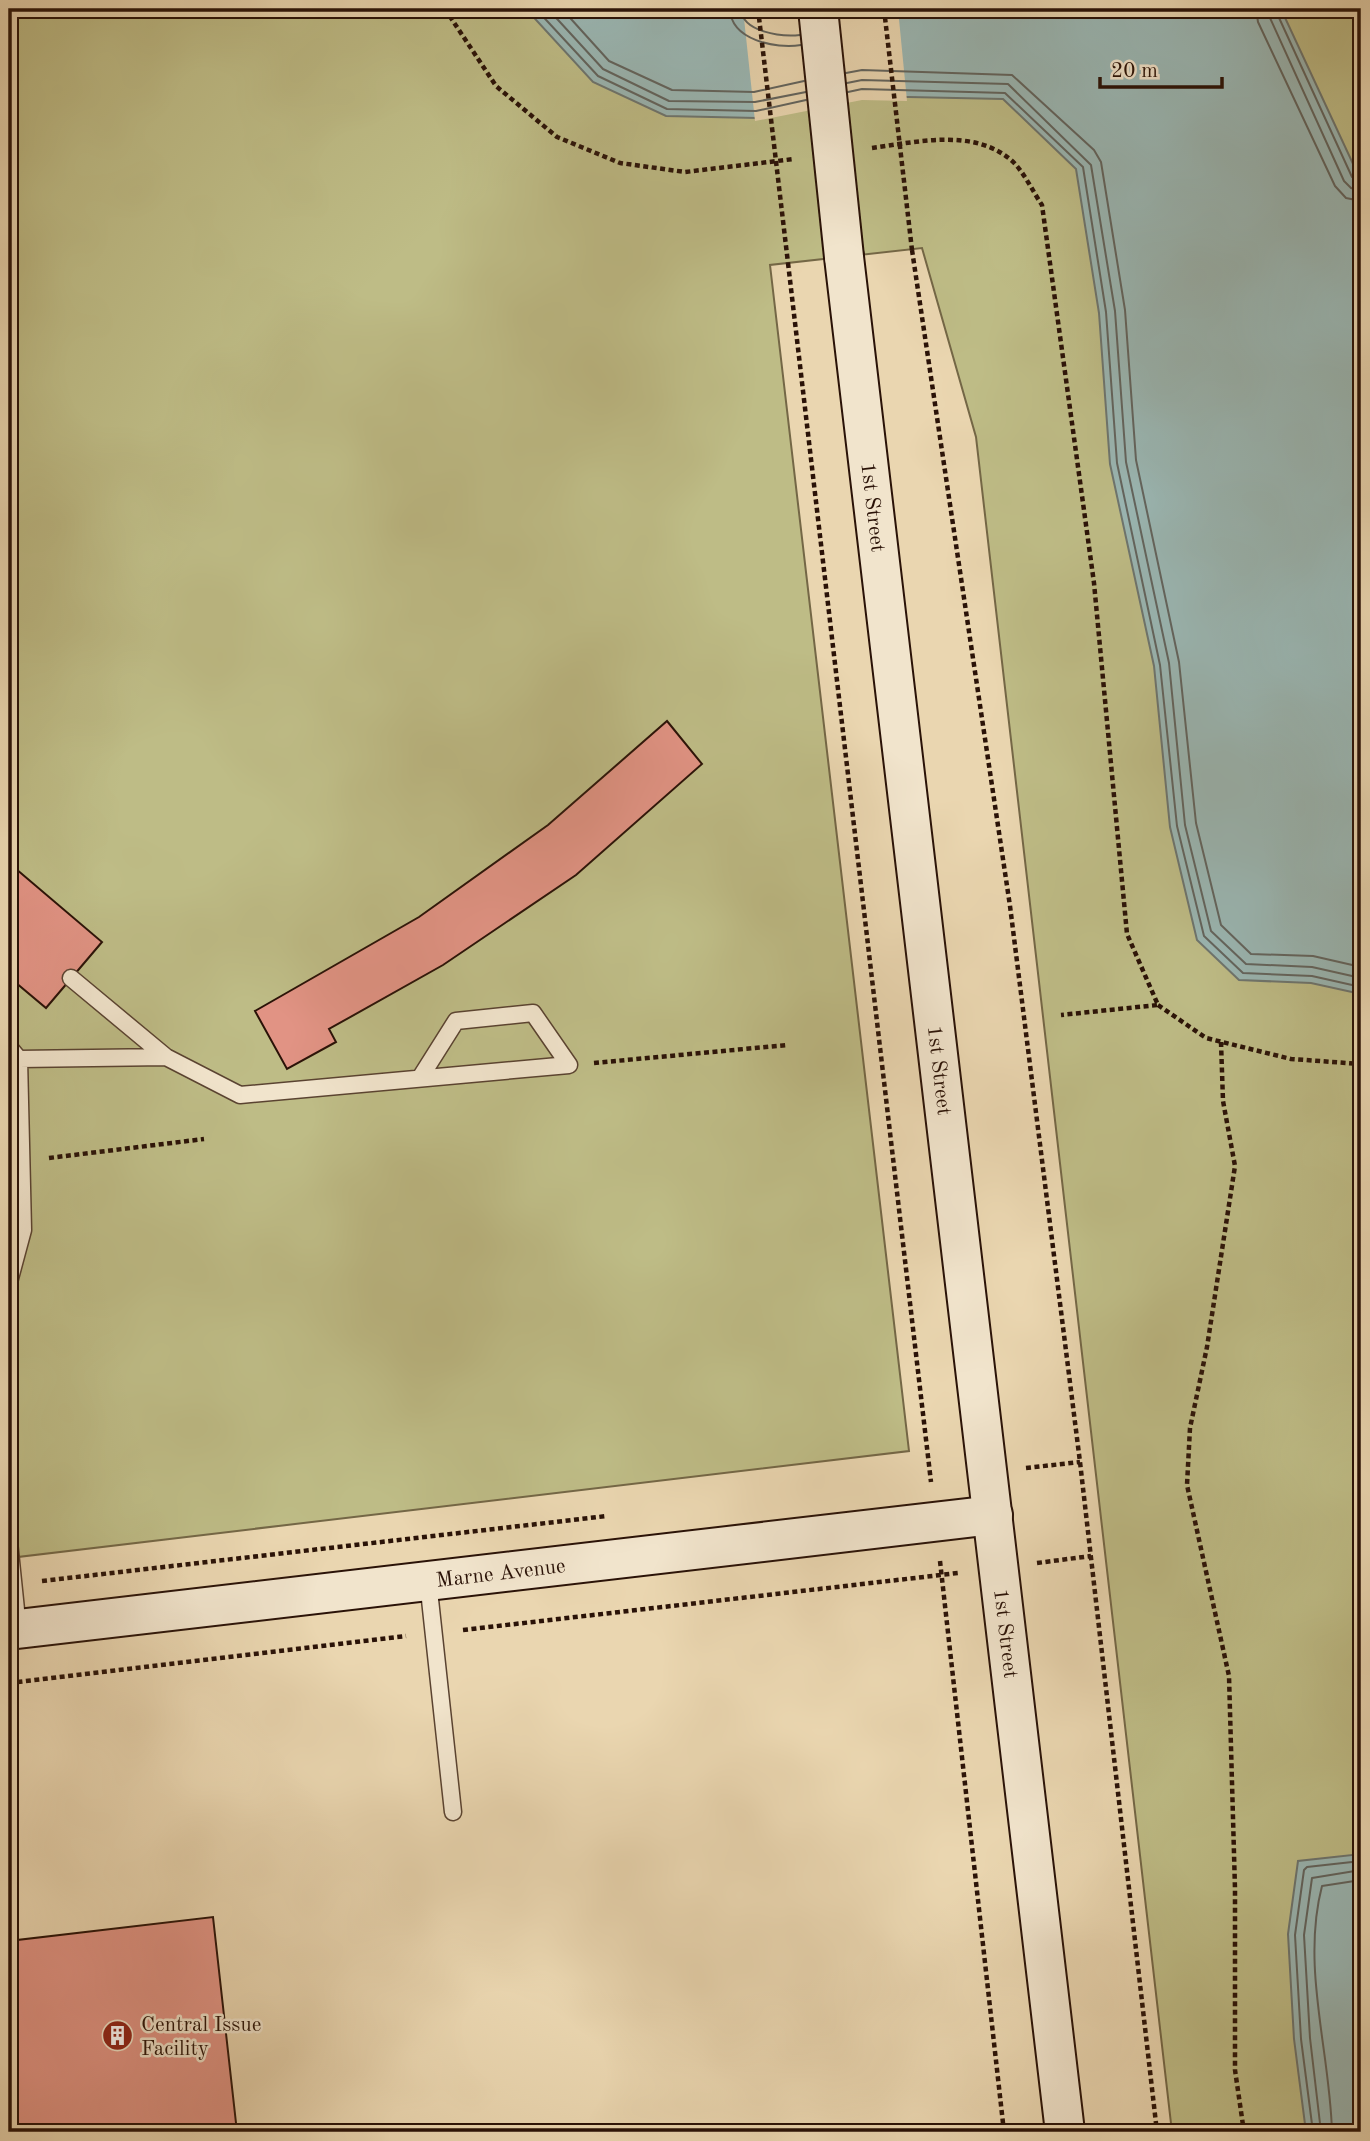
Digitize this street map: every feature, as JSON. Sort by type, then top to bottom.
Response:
[{"type":"main road","name":"1st Street","points":[[818,9],[844,257],[1065,2132]]},
{"type":"main road","name":"Marne Avenue","points":[[14,1629],[993,1515]]},
{"type":"lane","points":[[71,978],[166,1057],[240,1095],[420,1079],[569,1065],[533,1013],[456,1021],[420,1079]]},
{"type":"lane","points":[[9,1282],[23,1230],[22,1161],[14,1053],[166,1057]]},
{"type":"lane","points":[[9,1542],[14,1629]]},
{"type":"lane","points":[[428,1581],[453,1812]]},
{"type":"path","points":[[445,9],[496,86],[557,137],[620,163]]},
{"type":"path","points":[[758,9],[1004,2132]]},
{"type":"path","points":[[884,9],[912,250],[1010,906],[1080,1462],[1157,2132]]},
{"type":"path","points":[[1042,205],[1094,583],[1127,934],[1158,1005],[1206,1038],[1291,1059],[1361,1064]]},
{"type":"path","points":[[1061,1015],[1158,1005]]},
{"type":"path","points":[[1222,1042],[1223,1101],[1235,1166],[1207,1348],[1189,1428],[1187,1485],[1229,1676],[1235,1876],[1235,2070],[1244,2132]]},
{"type":"path","points":[[569,1065],[788,1045]]},
{"type":"path","points":[[22,1161],[204,1139]]},
{"type":"path","points":[[917,1481],[1080,1462]]},
{"type":"path","points":[[13,1584],[611,1516]]},
{"type":"path","points":[[9,1682],[1091,1556]]},
{"type":"shaded area","points":[[9,9],[1361,9],[1361,2132],[1172,2132],[976,437],[922,248],[770,265],[909,1451],[9,1558]]},
{"type":"water","points":[[526,9],[745,9],[789,20],[880,9],[1281,9],[1361,181],[1361,994],[1311,983],[1239,980],[1197,940],[1170,827],[1154,666],[1110,464],[1099,313],[1076,169],[1003,99],[861,96],[757,118],[666,116],[593,82]]},
{"type":"water","points":[[1361,1854],[1361,2132],[1306,2132],[1294,2039],[1288,1934],[1298,1861]]},
{"type":"pier","points":[[743,9],[758,9],[789,17],[852,9],[898,9],[907,101],[862,100],[755,121]]},
{"type":"building","points":[[667,721],[702,764],[576,875],[443,965],[329,1029],[336,1042],[287,1069],[255,1011],[419,917],[548,825]]},
{"type":"building","points":[[9,863],[102,942],[46,1008],[9,977]]},
{"type":"building","name":"Central Issue Facility","points":[[213,1917],[237,2132],[9,2132],[9,1941]]},
{"type":"place","name":"Central Issue Facility","points":[[118,2036]]}]
